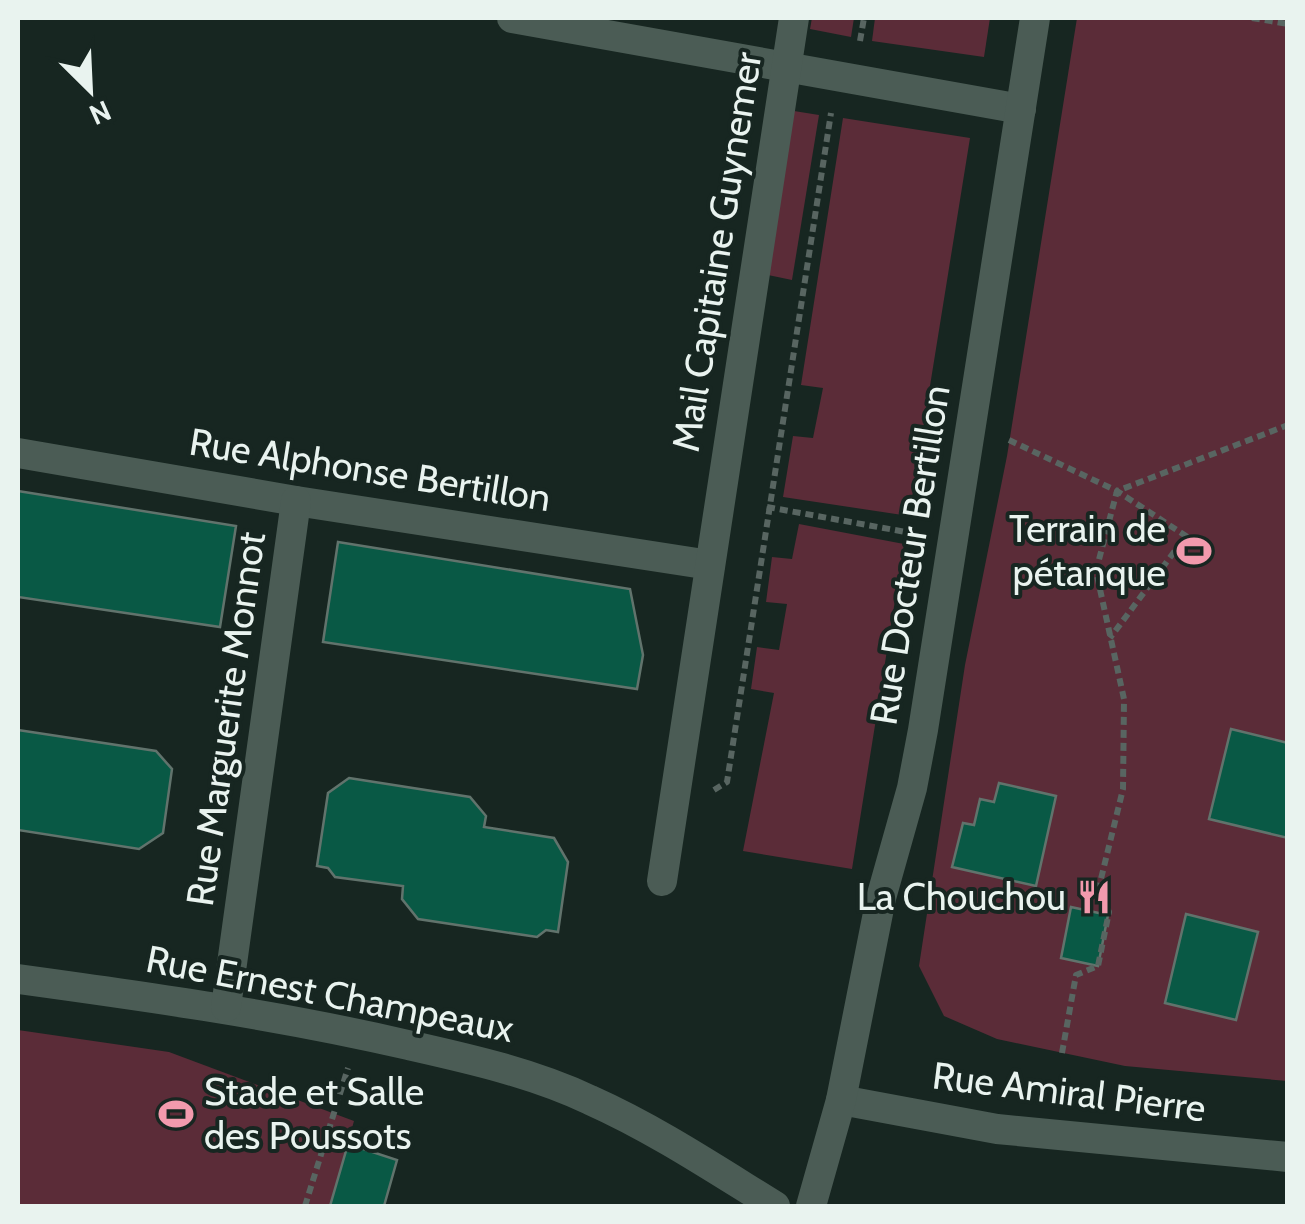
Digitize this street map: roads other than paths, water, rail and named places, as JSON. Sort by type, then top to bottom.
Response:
[{"type":"street","points":[[512,18],[1021,109]]},
{"type":"street","name":"Mail Capitaine Guynemer","points":[[662,881],[794,18]]},
{"type":"street","name":"Rue Docteur Bertillon","points":[[811,1206],[842,1100],[880,898],[920,750],[1035,18]]},
{"type":"street","name":"Rue Alphonse Bertillon","points":[[18,453],[710,565]]},
{"type":"street","name":"Rue Marguerite Monnot","points":[[226,1008],[296,500]]},
{"type":"street","name":"Rue Ernest Champeaux","points":[[18,979],[226,1008],[361,1034],[528,1076],[589,1099],[650,1130],[775,1206]]},
{"type":"street","name":"Rue Amiral Pierre","points":[[842,1100],[997,1129],[1288,1157]]},
{"type":"place","name":"Terrain de pétanque","points":[[1194,551]]},
{"type":"place","name":"La Chouchou","points":[[1094,897]]},
{"type":"place","name":"Stade et Salle des Poussots","points":[[176,1114]]}]
